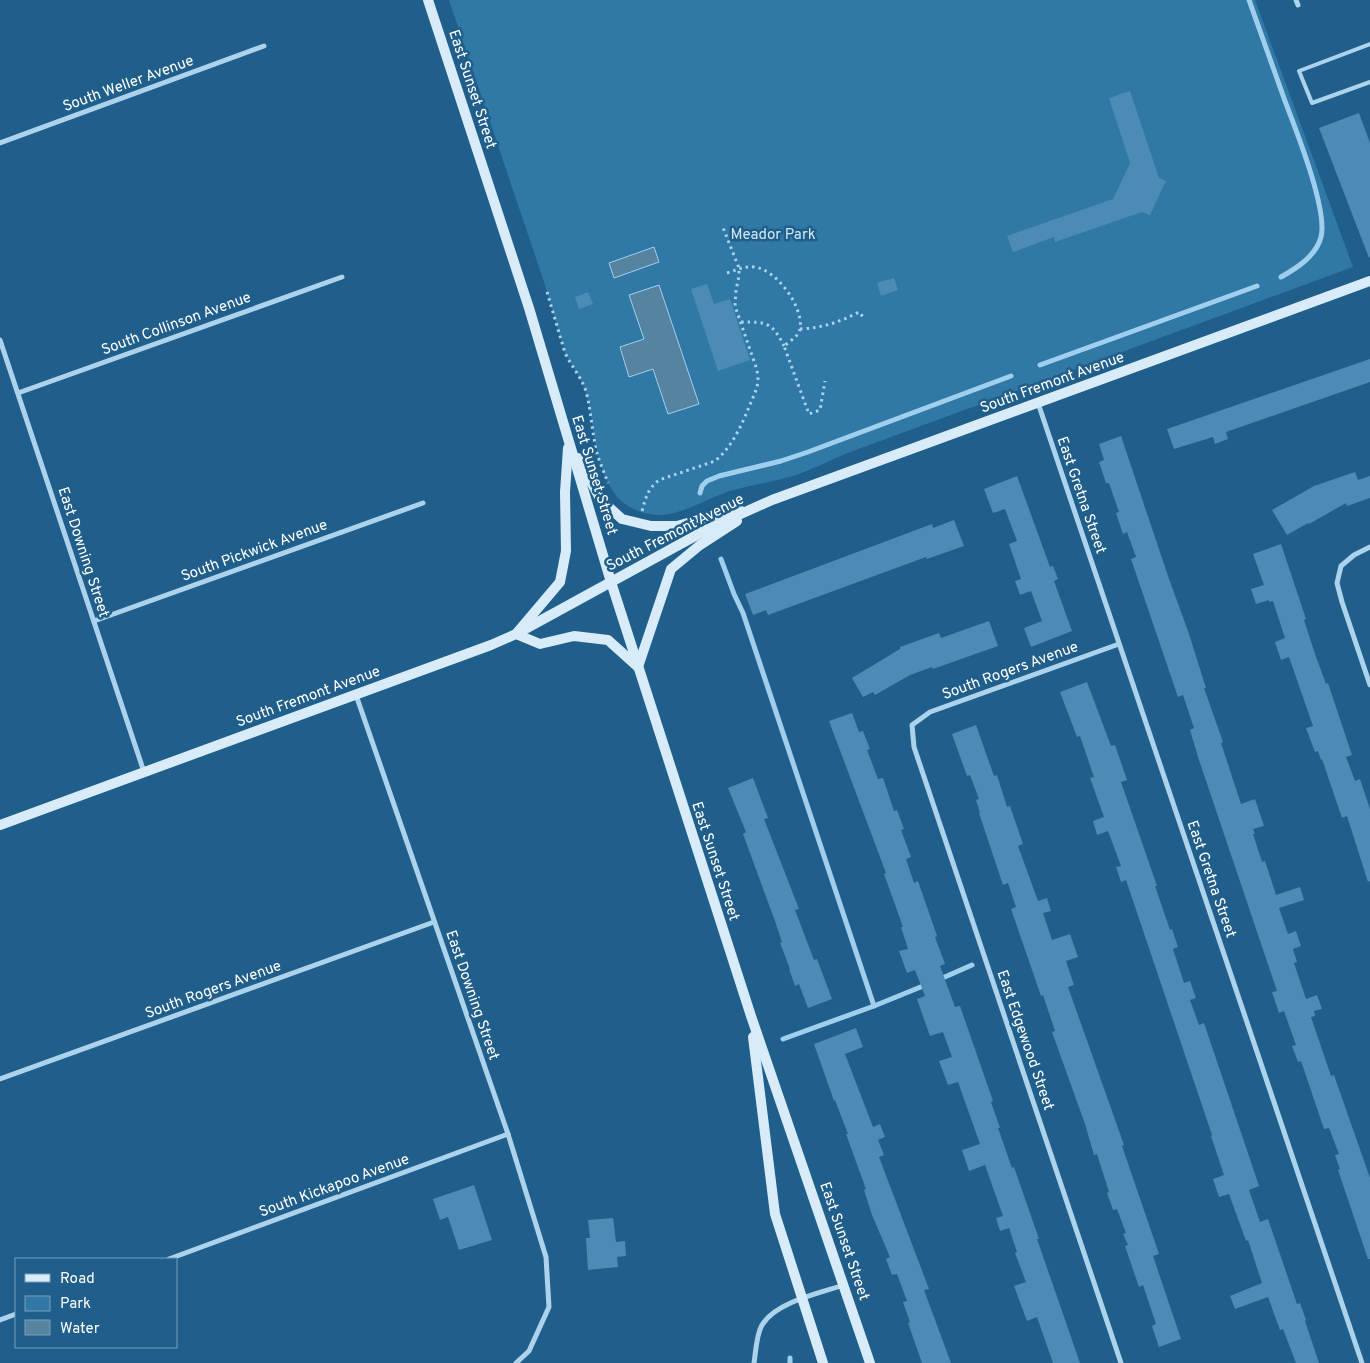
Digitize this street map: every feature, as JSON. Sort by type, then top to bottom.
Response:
[{"type":"main road","name":"East Sunset Street","points":[[428,0],[529,308],[611,582],[751,1016],[870,1363]]},
{"type":"main road","name":"South Fremont Avenue","points":[[0,825],[463,656],[516,634],[690,539],[772,500],[1370,281]]},
{"type":"main road","points":[[568,440],[601,500],[622,519],[651,526],[677,526],[726,512],[747,511]]},
{"type":"main road","points":[[568,440],[565,492],[566,551],[560,582],[516,634],[540,644],[574,636],[608,640],[638,667],[671,569],[700,545],[740,519],[747,511]]},
{"type":"main road","name":"East Sunset Street","points":[[751,1016],[775,1214],[824,1363]]},
{"type":"street","name":"South Weller Avenue","points":[[0,144],[264,46]]},
{"type":"street","name":"South Collinson Avenue","points":[[18,393],[342,277]]},
{"type":"street","name":"East Downing Street","points":[[0,340],[144,772]]},
{"type":"street","name":"East Gretna Street","points":[[1038,403],[1362,1363]]},
{"type":"street","name":"South Pickwick Avenue","points":[[94,621],[423,503]]},
{"type":"street","points":[[1370,547],[1354,555],[1341,566],[1337,583],[1370,685]]},
{"type":"street","name":"South Rogers Avenue","points":[[912,725],[930,712],[1119,644]]},
{"type":"street","name":"East Downing Street","points":[[356,695],[508,1134],[546,1257],[549,1307],[529,1351],[516,1363]]},
{"type":"street","name":"East Edgewood Street","points":[[912,725],[914,747],[1121,1363]]},
{"type":"street","name":"South Rogers Avenue","points":[[0,1079],[434,922]]},
{"type":"street","name":"South Kickapoo Avenue","points":[[172,1258],[508,1134]]},
{"type":"street","points":[[754,1363],[757,1339],[762,1326],[772,1314],[802,1299],[844,1285]]},
{"type":"street","points":[[0,1320],[15,1314]]},
{"type":"lane","points":[[1370,44],[1300,72],[1312,103],[1370,82]]},
{"type":"path","points":[[636,509],[642,512],[647,493],[659,480],[715,461],[722,455],[733,440],[757,388],[756,370],[735,306],[739,268],[722,225]]},
{"type":"path","points":[[727,273],[739,268],[755,267],[765,270],[784,286],[799,316],[800,329],[796,337],[784,346]]},
{"type":"path","points":[[547,292],[565,353],[580,377],[585,391],[592,415],[596,450],[612,489]]},
{"type":"path","points":[[800,329],[822,327],[859,312],[864,318]]},
{"type":"path","points":[[741,322],[765,323],[777,332],[809,414],[820,410],[825,381]]},
{"type":"green space","name":"Meador Park","points":[[449,0],[1255,0],[1353,267],[845,454],[796,475],[727,492],[670,514],[656,515],[636,510],[619,499],[608,483],[603,471],[584,388],[565,353],[545,285]]},
{"type":"water","points":[[654,247],[659,262],[614,278],[609,263]]},
{"type":"water","points":[[659,285],[699,404],[668,414],[653,369],[629,377],[620,347],[644,339],[629,295]]},
{"type":"building","points":[[1130,91],[1159,178],[1166,181],[1150,215],[1142,212],[1055,242],[1054,237],[1013,252],[1007,236],[1113,199],[1130,163],[1109,98]]},
{"type":"building","points":[[1359,113],[1370,143],[1369,258],[1319,128]]},
{"type":"building","points":[[894,278],[898,290],[881,296],[877,283]]},
{"type":"building","points":[[707,284],[714,304],[730,299],[750,360],[718,371],[691,289]]},
{"type":"building","points":[[588,292],[593,304],[579,309],[575,297]]},
{"type":"building","points":[[1370,359],[1370,382],[1226,432],[1228,439],[1215,444],[1213,437],[1174,449],[1167,429]]},
{"type":"building","points":[[1121,436],[1189,634],[1241,804],[1255,799],[1264,826],[1253,829],[1262,862],[1265,861],[1276,895],[1300,887],[1304,900],[1279,908],[1288,934],[1296,931],[1301,946],[1293,949],[1297,962],[1294,963],[1306,999],[1317,995],[1322,1009],[1314,1011],[1315,1016],[1311,1017],[1331,1076],[1334,1075],[1370,1178],[1370,1259],[1368,1259],[1338,1170],[1340,1169],[1335,1155],[1339,1154],[1329,1128],[1324,1129],[1301,1061],[1298,1062],[1292,1046],[1296,1045],[1284,1011],[1279,1013],[1272,992],[1277,991],[1198,757],[1190,730],[1194,728],[1183,695],[1178,697],[1131,559],[1136,557],[1127,532],[1123,534],[1116,513],[1119,512],[1099,462],[1104,460],[1099,444]]},
{"type":"building","points":[[1355,472],[1358,480],[1370,476],[1370,498],[1347,506],[1346,503],[1287,535],[1272,510],[1314,486]]},
{"type":"building","points":[[1017,476],[1050,567],[1053,566],[1058,579],[1054,581],[1072,631],[1031,647],[1024,628],[1042,621],[1031,591],[1020,595],[1015,581],[1021,579],[1009,544],[1017,541],[1005,509],[993,513],[984,489]]},
{"type":"building","points":[[954,520],[964,546],[927,559],[926,557],[768,615],[766,610],[753,615],[745,594],[932,524],[933,528]]},
{"type":"building","points":[[1281,544],[1306,619],[1304,620],[1315,654],[1326,684],[1328,683],[1352,755],[1346,757],[1355,781],[1360,779],[1370,809],[1370,881],[1368,882],[1347,816],[1342,818],[1322,759],[1318,751],[1315,752],[1306,728],[1313,726],[1289,657],[1281,660],[1275,642],[1285,638],[1273,601],[1269,602],[1269,600],[1256,604],[1251,589],[1264,585],[1253,554]]},
{"type":"building","points":[[989,621],[998,646],[933,669],[932,667],[910,675],[875,695],[873,692],[863,697],[852,678],[900,649],[900,647],[939,633],[941,638]]},
{"type":"building","points":[[1087,682],[1111,746],[1115,745],[1127,780],[1121,782],[1170,930],[1172,929],[1178,947],[1173,949],[1184,983],[1190,981],[1196,998],[1190,1000],[1199,1025],[1204,1023],[1259,1186],[1249,1190],[1260,1222],[1268,1219],[1297,1304],[1300,1303],[1319,1363],[1296,1363],[1283,1329],[1280,1330],[1268,1297],[1235,1309],[1230,1296],[1262,1283],[1248,1240],[1246,1241],[1229,1194],[1219,1197],[1213,1179],[1224,1175],[1126,880],[1121,882],[1116,867],[1121,866],[1108,831],[1097,835],[1093,821],[1104,817],[1090,778],[1094,777],[1080,736],[1077,737],[1060,692]]},
{"type":"building","points":[[852,713],[859,732],[863,731],[870,749],[867,750],[878,779],[883,778],[894,811],[897,810],[904,829],[901,830],[911,857],[906,859],[914,883],[918,881],[937,936],[935,937],[945,964],[940,966],[955,1007],[960,1006],[993,1101],[991,1102],[1000,1128],[998,1128],[1012,1168],[1014,1167],[1080,1363],[1053,1363],[1037,1317],[1027,1321],[1014,1286],[1026,1282],[1015,1253],[1017,1252],[1009,1228],[1000,1231],[996,1218],[1003,1216],[985,1165],[969,1171],[962,1150],[980,1144],[958,1082],[948,1085],[939,1061],[952,1057],[943,1032],[930,1036],[917,999],[925,996],[915,970],[907,973],[899,951],[908,949],[901,927],[903,927],[884,874],[886,873],[829,721]]},
{"type":"building","points":[[976,725],[994,776],[997,775],[1007,807],[1010,806],[1023,844],[1018,846],[1038,901],[1047,898],[1051,911],[1043,913],[1052,940],[1070,934],[1078,957],[1066,961],[1074,985],[1068,987],[1124,1145],[1122,1146],[1159,1254],[1153,1256],[1181,1339],[1159,1347],[1152,1326],[1156,1324],[1143,1285],[1139,1287],[1125,1246],[1128,1245],[1123,1234],[1126,1233],[1117,1209],[1113,1210],[1097,1154],[1094,1155],[1085,1124],[1052,1032],[1055,1031],[1043,995],[1041,996],[1011,909],[1016,907],[1008,883],[1003,885],[979,813],[976,800],[979,799],[970,775],[967,776],[952,734]]},
{"type":"building","points":[[753,778],[768,818],[764,819],[799,909],[795,910],[814,960],[817,959],[832,999],[808,1008],[799,984],[795,986],[780,943],[782,942],[776,924],[743,834],[746,832],[728,788]]},
{"type":"building","points":[[856,1028],[863,1047],[845,1054],[873,1127],[880,1124],[885,1137],[878,1140],[884,1155],[879,1157],[929,1289],[924,1290],[951,1363],[922,1363],[908,1323],[910,1322],[903,1302],[907,1301],[897,1274],[892,1275],[886,1259],[890,1257],[872,1215],[864,1190],[866,1189],[846,1134],[848,1134],[814,1044]]},
{"type":"building","points":[[474,1185],[492,1240],[459,1250],[448,1217],[440,1220],[433,1199]]},
{"type":"building","points":[[613,1218],[616,1242],[625,1241],[626,1256],[617,1257],[618,1267],[588,1270],[586,1238],[590,1238],[588,1220]]},
{"type":"waterway","points":[[1249,0],[1310,170],[1320,208],[1322,225],[1321,237],[1315,250],[1299,265],[1281,277]]},
{"type":"waterway","points":[[1040,365],[1257,286]]},
{"type":"waterway","points":[[700,493],[702,486],[707,481],[719,476],[781,461],[808,452],[1011,376]]},
{"type":"waterway","points":[[721,559],[743,613],[874,1006]]},
{"type":"waterway","points":[[938,980],[972,965]]},
{"type":"waterway","points":[[783,1039],[928,984]]},
{"type":"waterway","points":[[790,1358],[790,1363]]}]
